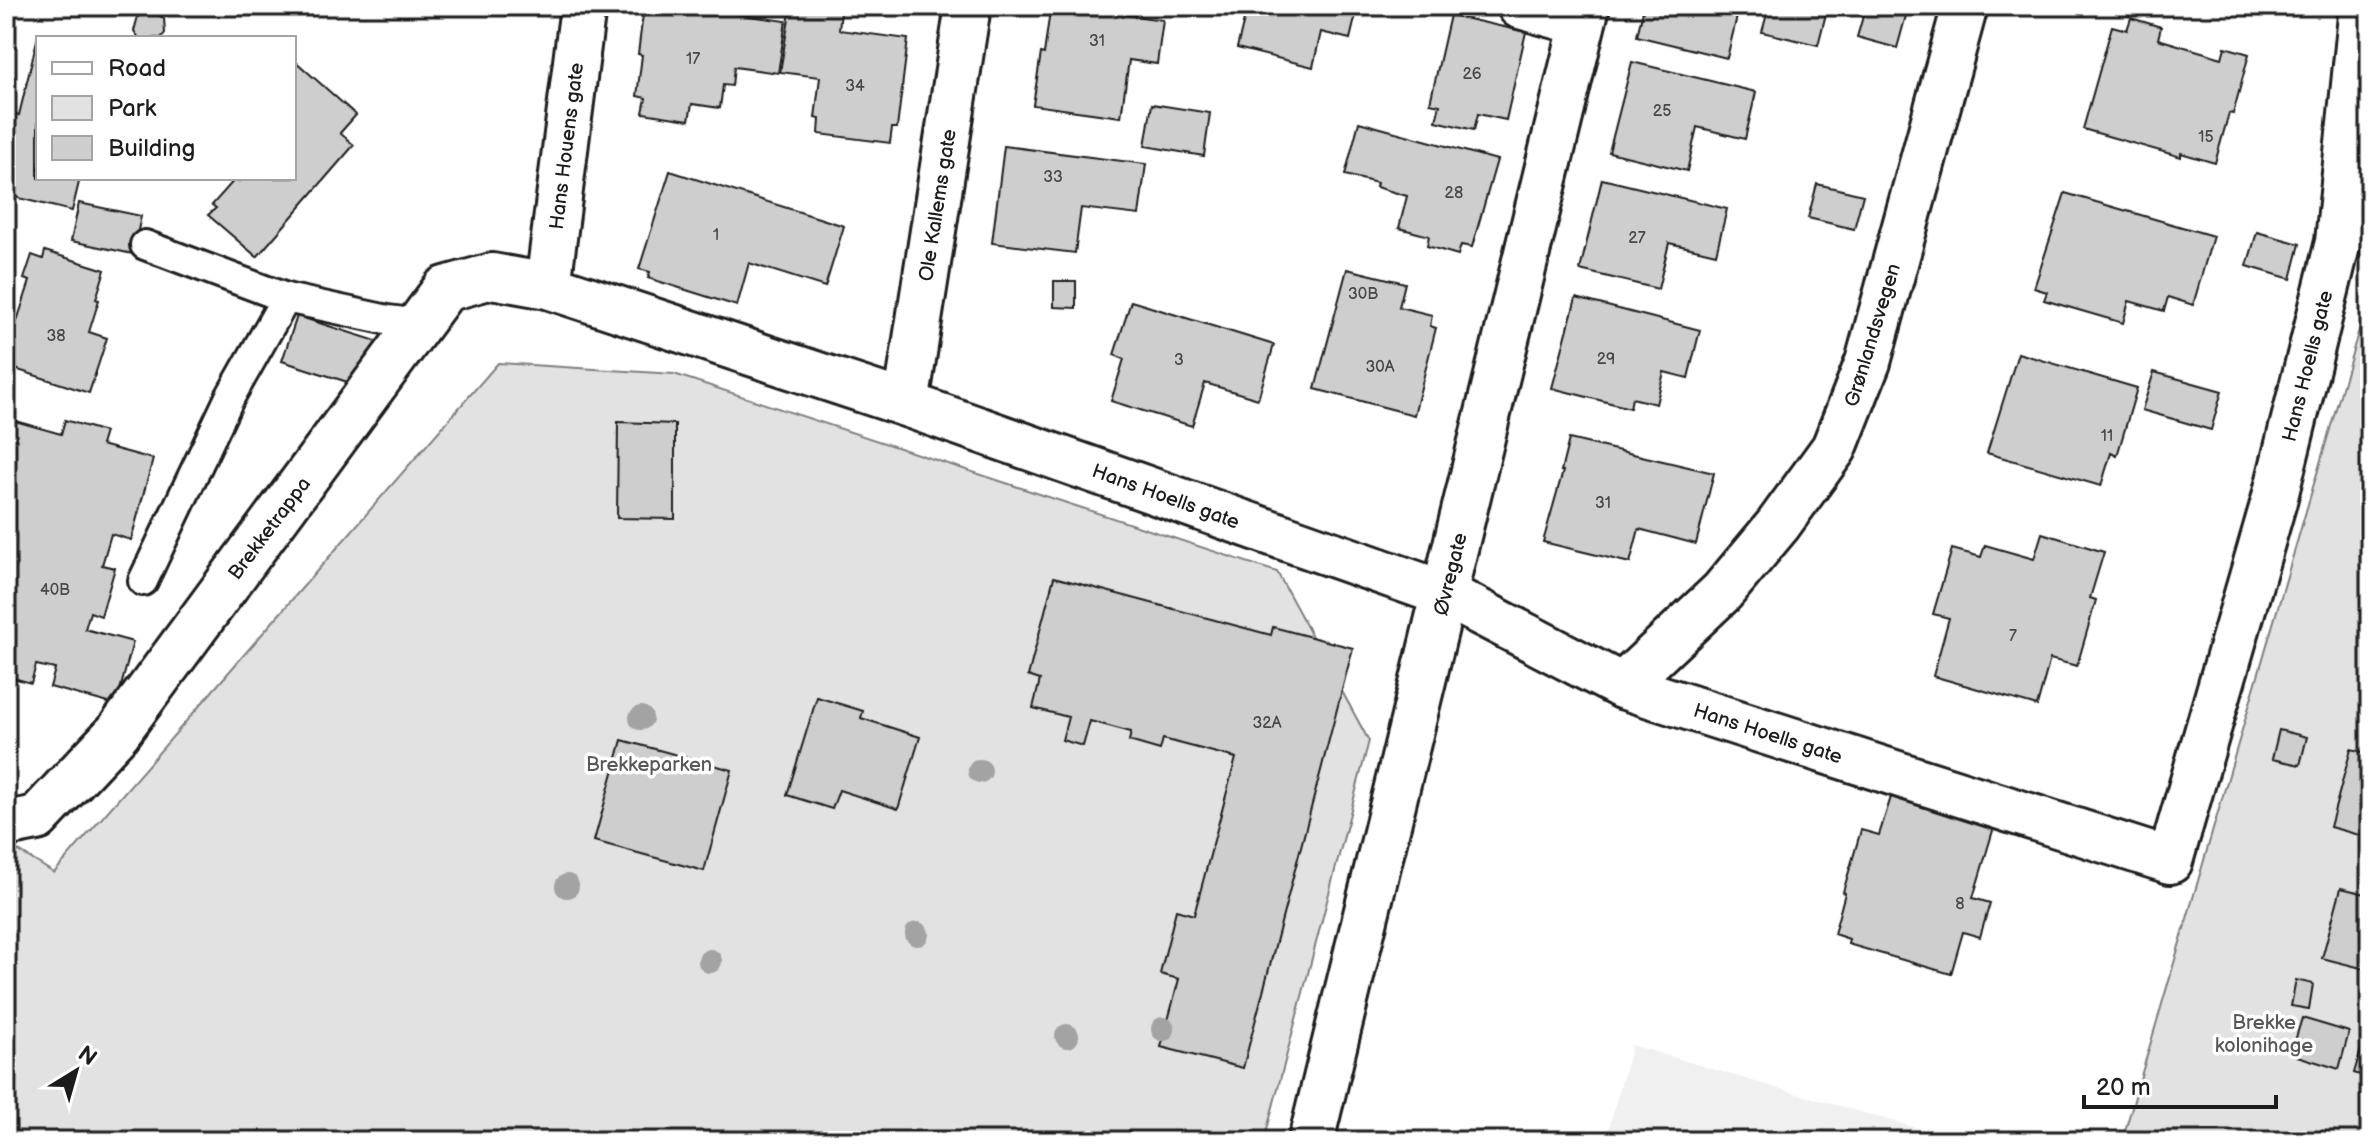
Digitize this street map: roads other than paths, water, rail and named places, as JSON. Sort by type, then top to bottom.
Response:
[{"type":"street","name":"Hans Houens gate","points":[[548,286],[583,6]]},
{"type":"street","name":"Ole Kallems gate","points":[[906,404],[968,6]]},
{"type":"street","points":[[1520,6],[1584,14]]},
{"type":"street","name":"Grønlandsvegen","points":[[1622,686],[1722,592],[1778,525],[1834,448],[1868,362],[1965,6]]},
{"type":"street","name":"Hans Hoells gate","points":[[548,286],[906,404],[1445,594],[1622,686],[2170,861],[2274,501],[2338,242],[2362,6]]},
{"type":"street","name":"Øvregate","points":[[1311,1141],[1584,14]]},
{"type":"street","name":"Brekketrappa","points":[[6,824],[37,818],[118,732],[445,289],[492,276],[548,286]]},
{"type":"lane","points":[[145,245],[286,298],[420,324]]},
{"type":"lane","points":[[143,581],[230,397],[286,298]]},
{"type":"park label","name":"Brekkeparken","points":[[649,764]]},
{"type":"park label","name":"Brekke kolonihage","points":[[2264,1034]]}]
